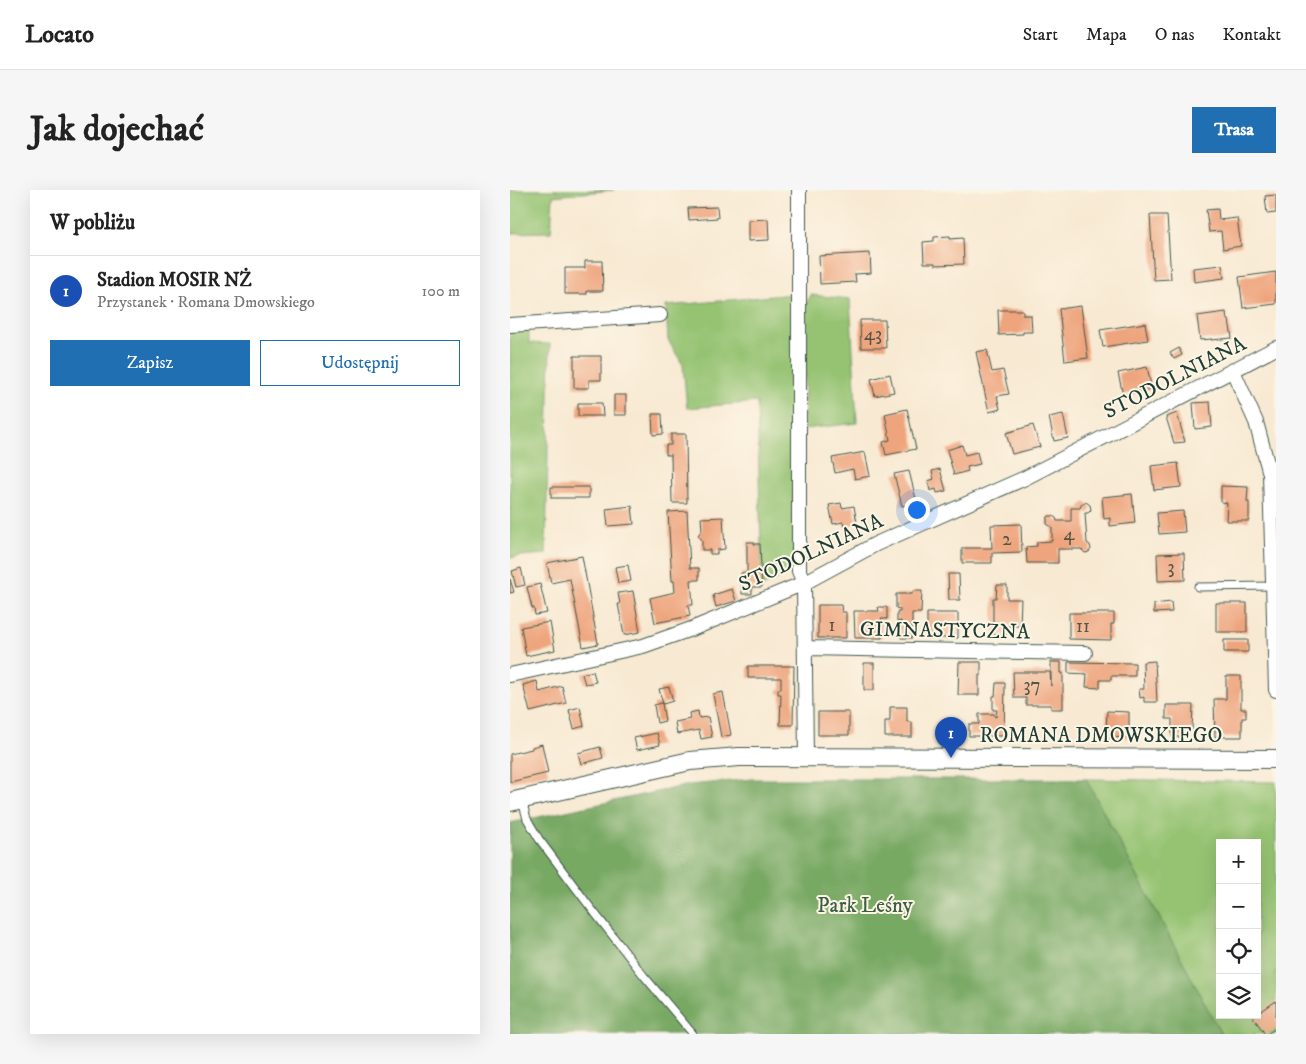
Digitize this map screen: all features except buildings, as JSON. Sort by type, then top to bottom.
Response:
[{"type":"street","points":[[799,190],[799,571],[804,583],[806,757]]},
{"type":"street","points":[[510,325],[660,315]]},
{"type":"street","name":"STODOLNIANA","points":[[510,675],[643,646],[694,628],[804,583],[876,544],[1025,478],[1276,348]]},
{"type":"street","points":[[1233,371],[1256,422],[1270,474],[1276,690]]},
{"type":"street","name":"GIMNASTYCZNA","points":[[805,648],[1086,653]]},
{"type":"street","name":"ROMANA DMOWSKIEGO","points":[[516,801],[690,761],[739,756],[1276,759]]},
{"type":"lane","points":[[1198,587],[1274,586]]},
{"type":"lane","points":[[516,801],[539,839],[592,910],[693,1034]]},
{"type":"green space","points":[[510,190],[614,190],[553,196],[551,232],[510,233]]},
{"type":"green space","points":[[793,294],[794,570],[762,587],[757,402],[687,408],[683,365],[668,340],[666,306]]},
{"type":"green space","points":[[811,295],[850,299],[857,423],[804,429],[807,302]]},
{"type":"green space","points":[[529,328],[529,343],[550,344],[546,554],[510,558],[510,330]]},
{"type":"green space","name":"Park Leśny","points":[[752,779],[1086,779],[1221,1034],[510,1034],[510,823],[689,785]]},
{"type":"green space","points":[[1086,779],[1276,782],[1276,1034],[1221,1034]]},
{"type":"place","name":"Stadion MOSIR NŻ","points":[[951,758]]}]
